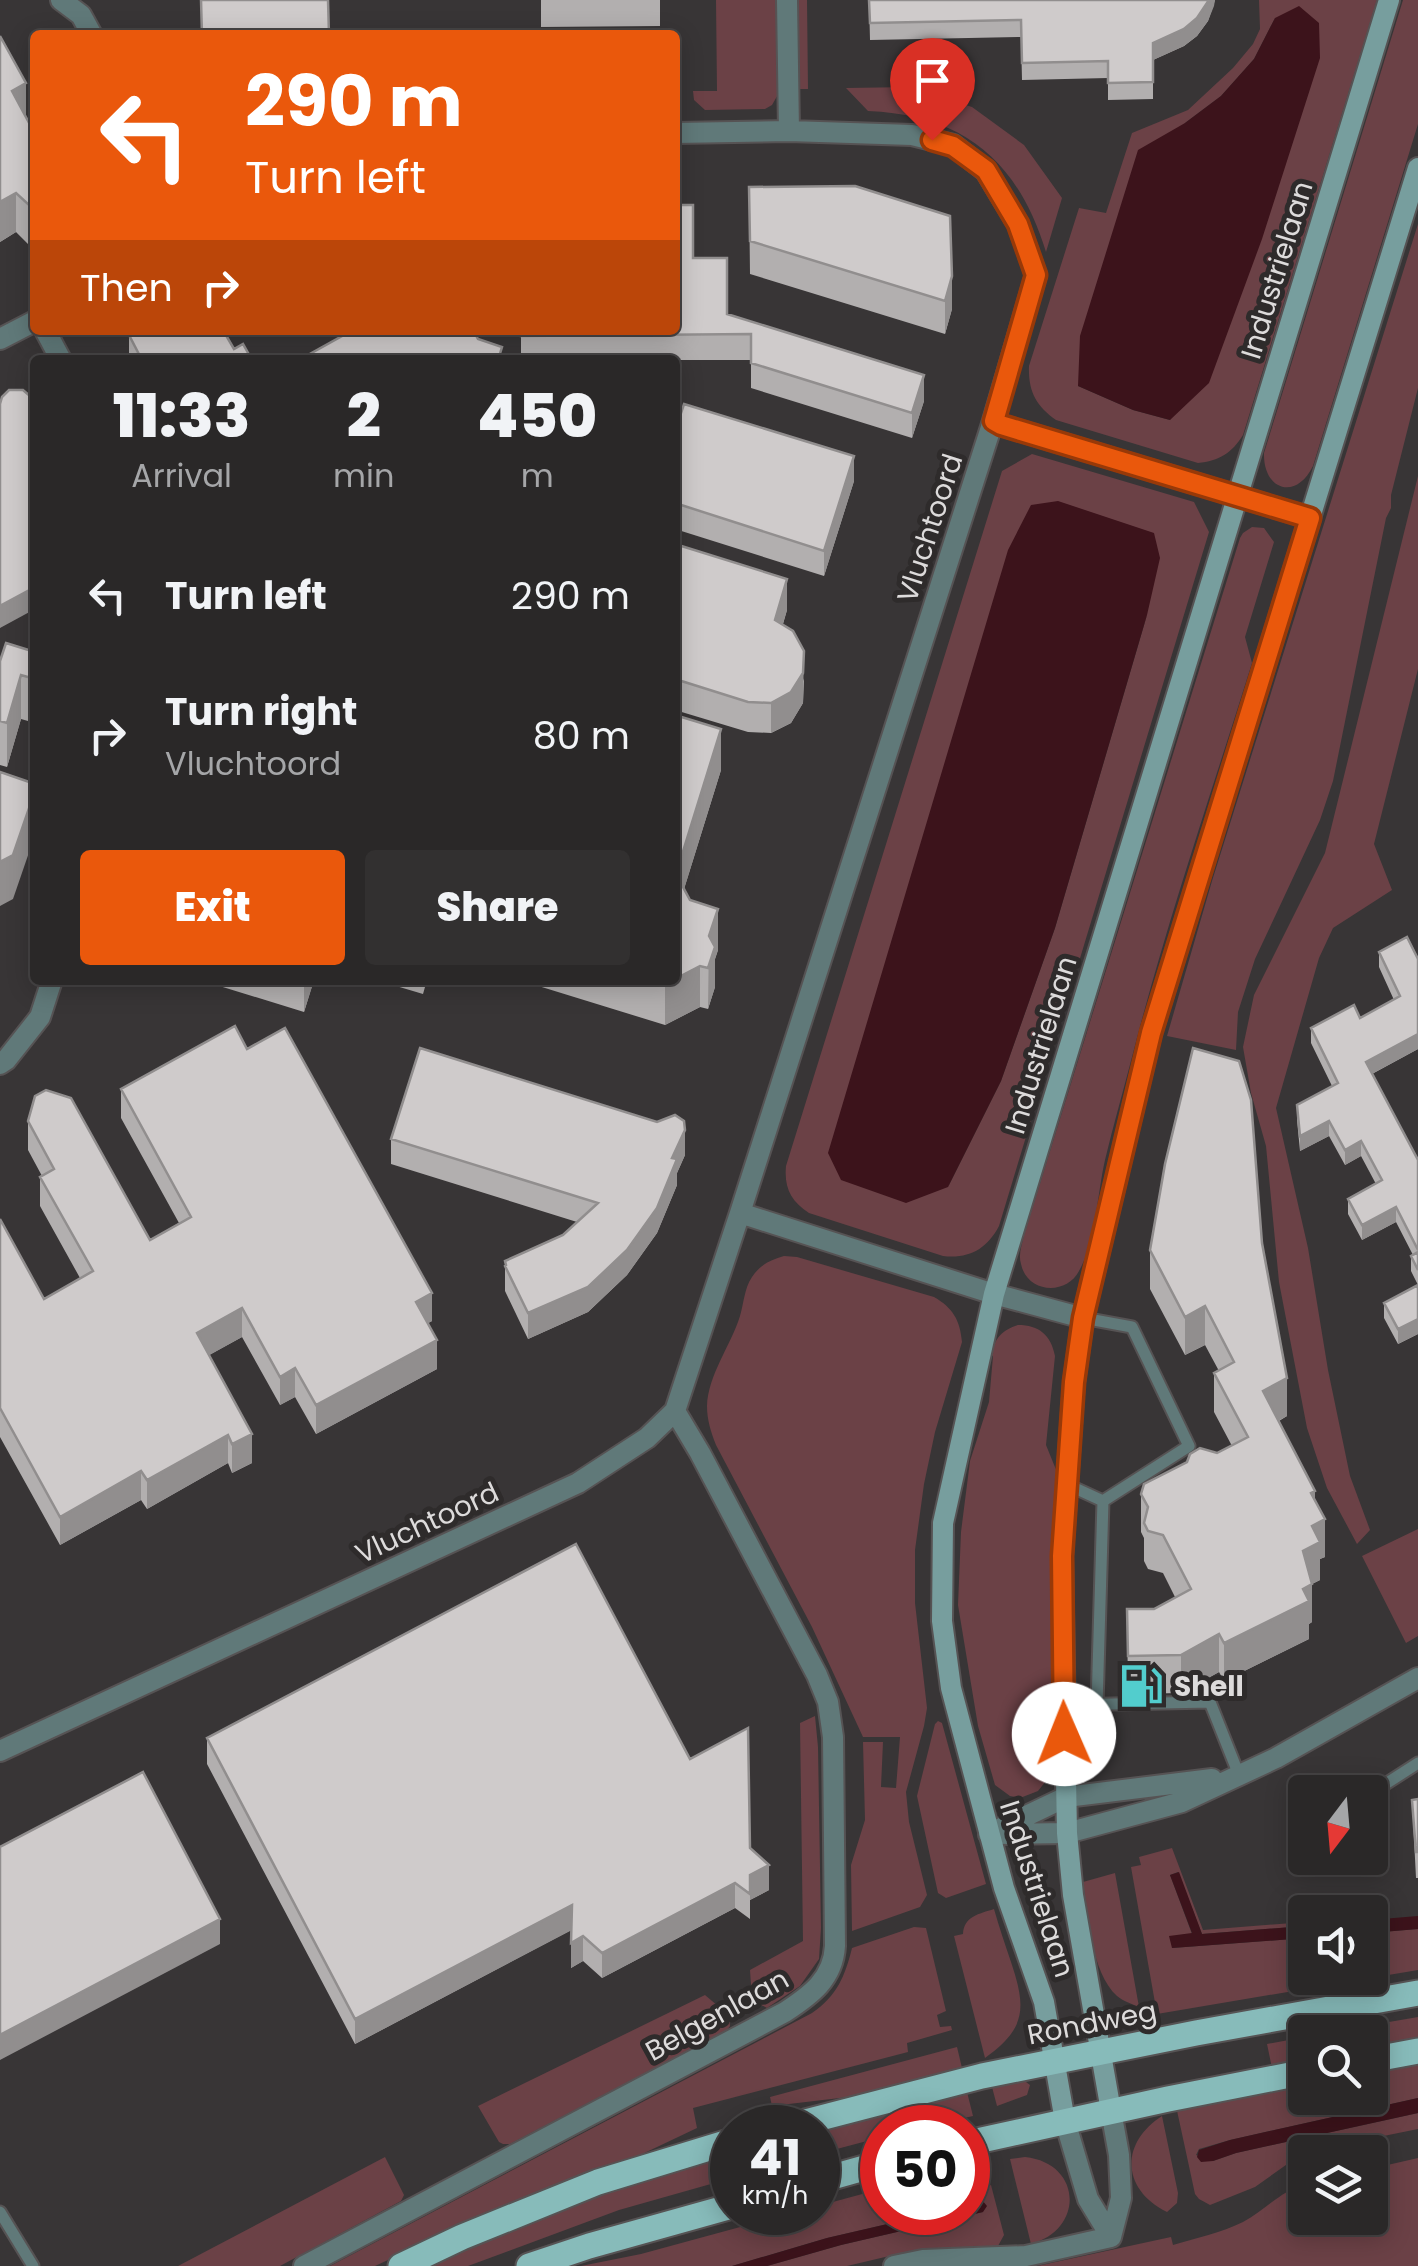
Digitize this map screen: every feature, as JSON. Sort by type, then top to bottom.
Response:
[{"type":"main road","name":"Industrielaan","points":[[1065,2121],[1044,2002],[1008,1899],[950,1688],[942,1621],[944,1523],[994,1294],[1390,0]]},
{"type":"main road","name":"Industrielaan","points":[[1111,2111],[1067,1832],[1062,1556],[1074,1382],[1083,1318],[1148,1046],[1418,168]]},
{"type":"main road","name":"Rondweg","points":[[840,2113],[982,2076],[1418,1993]]},
{"type":"main road","points":[[1388,2057],[1418,2051]]},
{"type":"main road","points":[[990,2138],[1288,2075]]},
{"type":"main road","points":[[401,2266],[598,2182],[710,2148]]},
{"type":"main road","points":[[529,2266],[710,2212]]},
{"type":"street","points":[[61,0],[80,15],[89,30]]},
{"type":"street","points":[[787,0],[789,132]]},
{"type":"street","name":"Vluchtoord","points":[[0,1751],[578,1484],[647,1438],[674,1411],[994,421],[1036,275],[1018,224],[986,170],[953,146],[912,135],[680,133]]},
{"type":"street","points":[[0,339],[30,323]]},
{"type":"street","points":[[994,421],[1310,518]]},
{"type":"street","points":[[0,1064],[40,1018],[50,985]]},
{"type":"street","points":[[740,1213],[994,1294],[1083,1318]]},
{"type":"street","name":"Belgenlaan","points":[[304,2266],[786,2012],[813,1994],[829,1973],[835,1946],[833,1737],[828,1702],[700,1453],[674,1411]]},
{"type":"street","points":[[989,1834],[1067,1832],[1182,1802],[1276,1758],[1418,1678]]},
{"type":"street","points":[[989,1834],[1066,1797],[1238,1775]]},
{"type":"street","points":[[1111,2111],[1119,2154],[1121,2198],[1112,2238]]},
{"type":"street","points":[[1065,2121],[1088,2199],[1112,2238]]},
{"type":"street","points":[[894,2266],[923,2260],[1026,2256],[1112,2238]]},
{"type":"lane","points":[[1083,1318],[1132,1327],[1189,1446],[1102,1501]]},
{"type":"lane","points":[[1066,1484],[1102,1501]]},
{"type":"lane","points":[[1097,1705],[1102,1501]]},
{"type":"lane","points":[[1064,1704],[1210,1702],[1238,1775]]},
{"type":"lane","points":[[1388,1783],[1418,1764]]},
{"type":"lane","points":[[0,2212],[33,2266]]},
{"type":"shaded area","points":[[716,0],[781,0],[780,91],[765,109],[705,110],[694,100],[693,91],[717,91]]},
{"type":"shaded area","points":[[796,0],[807,0],[808,89],[797,89]]},
{"type":"shaded area","points":[[1259,0],[1377,0],[1243,435],[1224,455],[1198,463],[1056,420],[1035,397],[1029,366],[1079,208],[1106,213],[1132,133],[1188,110],[1233,68],[1260,29]],"holes":[[[1275,18],[1170,420],[1133,410],[1078,386],[1185,123],[1221,96],[1254,59]]]},
{"type":"shaded area","points":[[1403,0],[1418,0],[1418,124],[1313,466],[1298,484],[1282,486],[1269,476],[1264,453]]},
{"type":"shaded area","points":[[1299,6],[1319,23],[1320,58],[1262,239],[1209,383],[1170,420],[1133,410],[1078,386],[1080,336],[1138,150],[1221,96],[1254,59],[1275,18]]},
{"type":"shaded area","points":[[911,87],[972,107],[1024,145],[1062,198],[1046,252],[1020,192],[1003,168],[982,149],[959,133],[932,122],[868,111],[846,88]]},
{"type":"shaded area","points":[[1418,224],[1418,388],[1386,518],[1333,781],[1320,820],[1255,959],[1238,1012],[1236,1050],[1167,1036],[1212,881]]},
{"type":"shaded area","points":[[1032,454],[1194,502],[1209,532],[999,1226],[976,1251],[943,1256],[809,1213],[790,1193],[786,1166],[1002,471]],"holes":[[[1147,615],[1055,928],[1001,1081],[948,1187]]]},
{"type":"shaded area","points":[[1418,476],[1418,669],[1374,844],[1392,890],[1333,928],[1319,958],[1276,1108],[1308,1248],[1350,1476],[1370,1530],[1357,1544],[1327,1488],[1307,1428],[1279,1282],[1266,1146],[1243,1047],[1254,995],[1325,853]]},
{"type":"shaded area","points":[[1058,501],[1154,533],[1160,558],[1147,615],[1055,928],[1001,1081],[948,1187],[906,1203],[841,1180],[828,1153],[1008,550],[1031,505]]},
{"type":"shaded area","points":[[1252,527],[1264,528],[1274,542],[1245,637],[1252,663],[1145,1007],[1105,1160],[1089,1246],[1073,1279],[1057,1287],[1039,1286],[1025,1274],[1021,1264],[1024,1235],[1240,538]]},
{"type":"shaded area","points":[[784,1256],[934,1297],[954,1315],[962,1342],[935,1432],[915,1550],[915,1603],[927,1708],[906,1792],[909,1822],[927,1895],[920,1907],[852,1931],[851,1865],[865,1820],[863,1742],[883,1742],[881,1787],[896,1788],[900,1737],[863,1737],[812,1627],[716,1445],[707,1411],[711,1383],[736,1327],[749,1282],[762,1266]]},
{"type":"shaded area","points":[[1018,1325],[1043,1333],[1055,1356],[1046,1445],[1059,1477],[1050,1776],[1038,1791],[1020,1798],[995,1785],[978,1726],[958,1605],[961,1532],[970,1461],[989,1402],[991,1355],[1000,1336]]},
{"type":"shaded area","points":[[1418,1529],[1418,1636],[1406,1643],[1362,1556]]},
{"type":"shaded area","points":[[815,1716],[819,1959],[800,1986],[767,2008],[752,2000],[750,1970],[803,1941],[800,1723]]},
{"type":"shaded area","points":[[938,1721],[942,1723],[986,1884],[946,1898],[938,1893],[917,1796]]},
{"type":"shaded area","points":[[1172,1848],[1203,1930],[1288,1923],[1288,1927],[1202,1934],[1178,1872],[1170,1875],[1192,1934],[1172,1948],[1288,1939],[1288,1992],[1157,2014],[1131,1867],[1141,1865],[1139,1857]]},
{"type":"shaded area","points":[[1179,1872],[1202,1934],[1288,1927],[1288,1939],[1172,1948],[1169,1936],[1192,1933],[1170,1875]]},
{"type":"shaded area","points":[[1115,1873],[1139,2007],[1119,1998],[1108,1986],[1089,1927],[1083,1882]]},
{"type":"shaded area","points":[[994,1909],[1016,1978],[1020,2004],[1016,2026],[1009,2037],[985,2058],[954,1936],[963,1934],[973,1917]]},
{"type":"shaded area","points":[[1418,1916],[1418,1929],[1388,1932],[1388,1918]]},
{"type":"shaded area","points":[[914,1927],[926,1928],[946,2011],[937,2015],[940,2027],[951,2026],[952,2030],[907,2043],[908,2052],[693,2108],[697,2128],[615,2167],[487,2214],[375,2266],[330,2266],[812,2013],[839,1985],[852,1948]]},
{"type":"shaded area","points":[[1418,1929],[1418,1970],[1388,1975],[1388,1932]]},
{"type":"shaded area","points":[[705,1995],[729,2017],[727,2030],[510,2144],[499,2142],[478,2106]]},
{"type":"shaded area","points":[[1418,2017],[1418,2041],[1388,2047],[1388,2022]]},
{"type":"shaded area","points":[[1288,2040],[1288,2065],[1272,2068],[1267,2044]]},
{"type":"shaded area","points":[[957,2047],[962,2068],[882,2093],[780,2105],[772,2105],[770,2097]]},
{"type":"shaded area","points":[[1418,2062],[1418,2098],[1388,2105],[1388,2068]]},
{"type":"shaded area","points":[[1021,2081],[1030,2085],[1027,2095],[997,2106],[992,2087]]},
{"type":"shaded area","points":[[1288,2085],[1288,2115],[1342,2115],[1199,2149],[1196,2155],[1213,2161],[1288,2142],[1288,2164],[1255,2187],[1210,2205],[1195,2194],[1176,2106]]},
{"type":"shaded area","points":[[967,2092],[970,2105],[916,2105]]},
{"type":"shaded area","points":[[1418,2098],[1418,2113],[1318,2135],[1288,2135],[1288,2142],[1213,2161],[1201,2162],[1197,2157],[1199,2150],[1230,2140],[1342,2115],[1388,2115],[1388,2105]]},
{"type":"shaded area","points":[[1418,2113],[1418,2129],[1388,2135],[1318,2135]]},
{"type":"shaded area","points":[[1162,2116],[1178,2193],[1177,2203],[1167,2212],[1141,2191],[1132,2166],[1139,2139]]},
{"type":"shaded area","points":[[860,2119],[860,2143],[840,2148],[840,2124]]},
{"type":"shaded area","points":[[385,2157],[404,2195],[401,2201],[280,2266],[178,2266]]},
{"type":"shaded area","points":[[1025,2157],[1058,2171],[1070,2197],[1061,2225],[1031,2244],[1010,2159]]},
{"type":"shaded area","points":[[710,2158],[710,2184],[619,2210],[468,2266],[419,2266],[617,2185]]},
{"type":"shaded area","points":[[1418,2158],[1418,2266],[1037,2266],[1171,2237],[1173,2245],[1208,2235],[1243,2222],[1288,2191],[1288,2235],[1388,2235],[1388,2165]]},
{"type":"shaded area","points":[[990,2185],[1004,2235],[998,2246],[902,2253],[847,2266],[767,2266],[884,2235],[990,2235]]},
{"type":"shaded area","points":[[860,2195],[860,2230],[840,2235],[840,2200]]},
{"type":"shaded area","points":[[860,2230],[860,2235],[884,2235],[767,2266],[732,2266],[827,2238]]},
{"type":"shaded area","points":[[711,2235],[840,2235],[732,2266],[581,2266]]},
{"type":"building","points":[[201,0],[328,0],[329,30],[202,30]]},
{"type":"building","points":[[869,0],[1209,0],[1184,29],[1153,43],[1153,82],[1108,83],[1108,61],[1022,63],[1021,20],[870,23]]},
{"type":"building","points":[[0,36],[26,83],[12,91],[30,125],[30,205],[16,193],[0,202]]},
{"type":"building","points":[[855,186],[950,216],[952,276],[945,301],[750,241],[749,187]]},
{"type":"building","points":[[680,205],[693,205],[693,258],[727,258],[727,314],[924,375],[912,413],[751,363],[751,334],[680,335]]},
{"type":"building","points":[[129,335],[226,335],[234,349],[243,344],[249,355],[139,355]]},
{"type":"building","points":[[344,335],[476,335],[502,347],[500,355],[308,355]]},
{"type":"building","points":[[9,390],[23,390],[30,396],[30,590],[0,606],[0,404]]},
{"type":"building","points":[[684,404],[854,456],[824,551],[680,505],[680,416]]},
{"type":"building","points":[[680,546],[787,579],[775,620],[793,631],[804,651],[803,673],[791,692],[771,703],[748,702],[680,681]]},
{"type":"building","points":[[6,643],[30,650],[30,678],[21,675],[7,723],[0,721],[0,661]]},
{"type":"building","points":[[680,717],[721,729],[680,861]]},
{"type":"building","points":[[0,772],[30,782],[30,806],[13,855],[0,862]]},
{"type":"building","points":[[680,881],[690,900],[718,909],[709,936],[715,947],[708,968],[700,966],[680,976]]},
{"type":"building","points":[[1407,937],[1418,959],[1418,1034],[1366,1062],[1418,1160],[1418,1250],[1396,1207],[1362,1225],[1348,1199],[1382,1180],[1361,1141],[1345,1150],[1329,1121],[1300,1136],[1297,1105],[1338,1083],[1311,1028],[1354,1005],[1360,1018],[1400,996],[1379,952]]},
{"type":"building","points":[[235,1026],[247,1049],[285,1028],[432,1293],[416,1302],[437,1340],[316,1405],[295,1368],[280,1377],[242,1308],[197,1333],[252,1434],[232,1444],[228,1435],[147,1480],[141,1471],[60,1517],[0,1408],[0,1219],[44,1299],[93,1271],[40,1177],[54,1169],[28,1121],[35,1096],[46,1090],[71,1098],[150,1240],[191,1217],[121,1089]]},
{"type":"building","points":[[420,1048],[657,1122],[675,1115],[684,1121],[685,1130],[672,1158],[677,1159],[657,1208],[627,1250],[588,1287],[528,1313],[505,1261],[563,1235],[598,1203],[391,1139]]},
{"type":"building","points":[[1193,1048],[1239,1061],[1251,1100],[1262,1243],[1287,1378],[1263,1391],[1315,1491],[1311,1493],[1325,1519],[1312,1526],[1320,1542],[1303,1551],[1312,1584],[1303,1589],[1309,1601],[1224,1643],[1219,1634],[1181,1655],[1128,1656],[1127,1609],[1154,1609],[1191,1589],[1163,1535],[1148,1531],[1144,1523],[1148,1507],[1141,1494],[1144,1484],[1187,1462],[1190,1454],[1200,1448],[1217,1453],[1248,1437],[1214,1373],[1234,1362],[1205,1306],[1185,1317],[1150,1250],[1165,1164]]},
{"type":"building","points":[[1418,1252],[1418,1270],[1411,1256]]},
{"type":"building","points":[[1418,1285],[1418,1319],[1398,1329],[1384,1303]]},
{"type":"building","points":[[576,1544],[690,1759],[748,1728],[750,1848],[769,1865],[750,1875],[750,1894],[735,1883],[602,1953],[583,1936],[571,1943],[572,1905],[355,2019],[207,1738]]},
{"type":"building","points":[[143,1772],[220,1919],[0,2035],[0,1847]]},
{"type":"building","points":[[1418,1799],[1418,1852],[1416,1852],[1412,1800]]},
{"type":"place","name":"Shell","points":[[1141,1686]]},
{"type":"route","points":[[932,140],[953,146],[986,170],[1018,224],[1036,275],[994,421],[1310,518],[1151,1033],[1083,1318],[1074,1382],[1062,1556],[1064,1734]]}]
